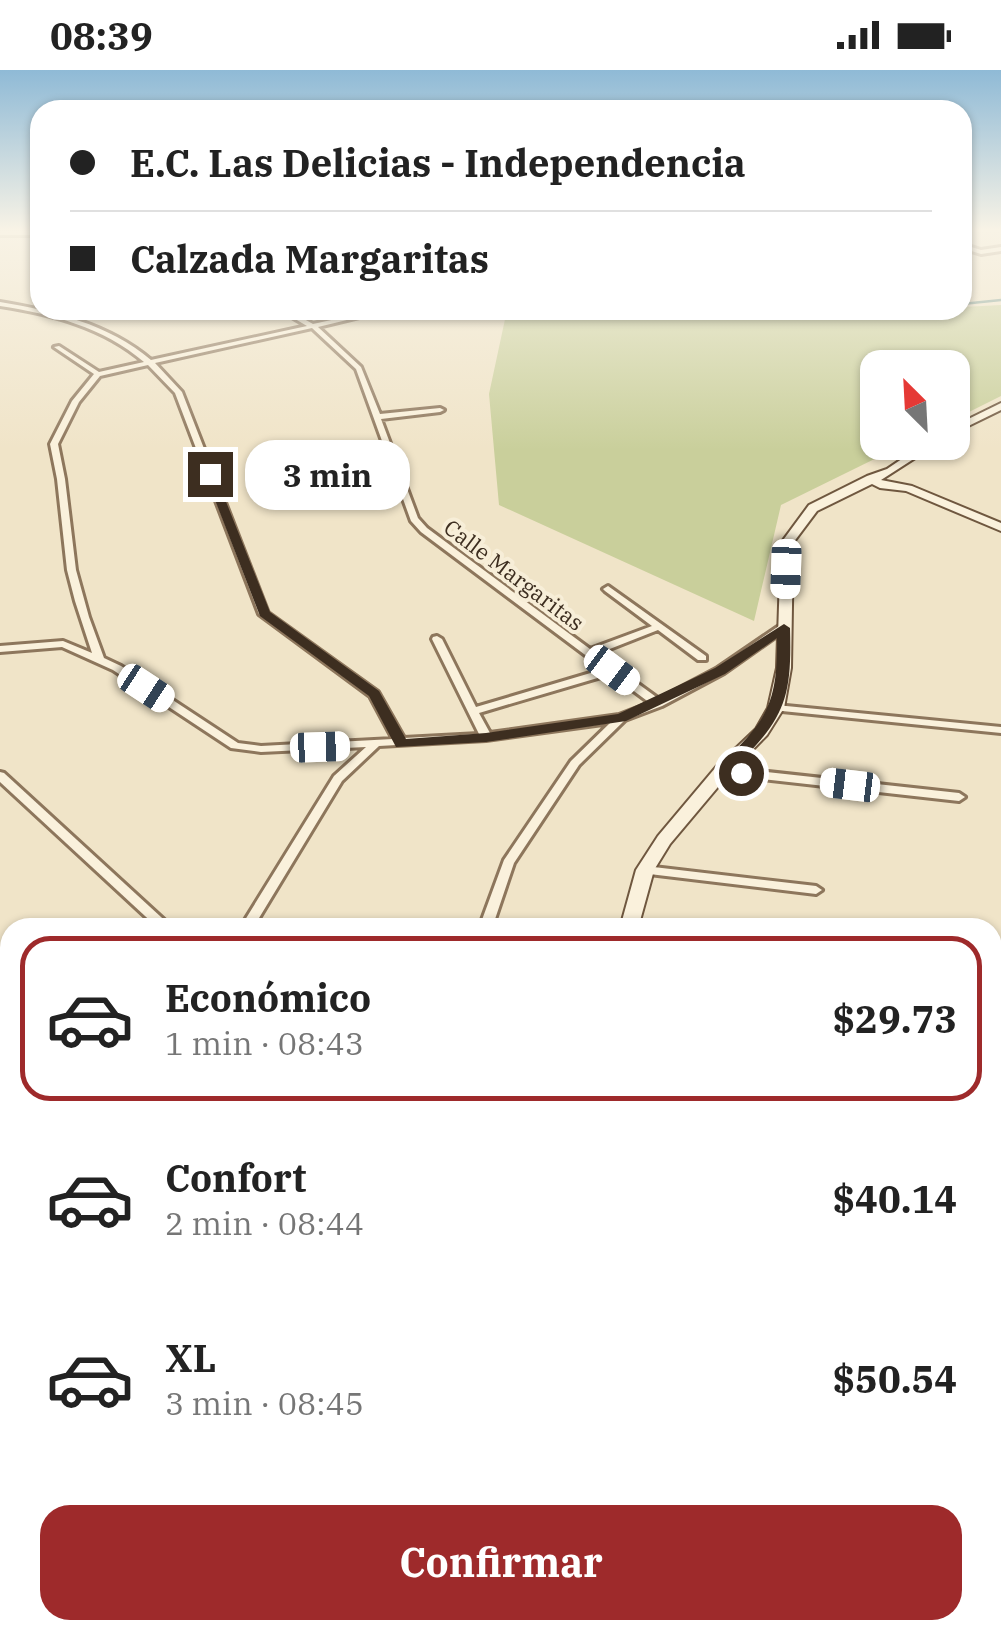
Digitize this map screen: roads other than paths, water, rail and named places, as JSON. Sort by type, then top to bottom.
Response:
[{"type":"street","points":[[0,304],[30,311]]},
{"type":"street","points":[[69,320],[106,333],[156,363],[178,392],[264,614],[374,694],[401,744]]},
{"type":"street","name":"Calle Margaritas","points":[[301,320],[359,368],[414,519],[424,530],[658,704]]},
{"type":"street","points":[[100,662],[78,595],[66,539],[63,474],[54,444],[76,402],[98,374],[343,320]]},
{"type":"street","points":[[57,347],[98,374]]},
{"type":"street","points":[[970,422],[1001,406]]},
{"type":"street","points":[[377,417],[440,410]]},
{"type":"street","points":[[633,918],[645,870],[664,840],[722,771],[762,732],[776,708],[784,668],[787,542],[813,508],[908,460]]},
{"type":"street","points":[[891,471],[908,488]]},
{"type":"street","points":[[871,478],[880,485],[908,488],[1001,527]]},
{"type":"street","points":[[608,589],[702,658]]},
{"type":"street","points":[[589,652],[658,627]]},
{"type":"street","points":[[0,649],[63,644],[117,668],[235,746],[260,749],[486,737],[621,718],[658,704],[720,671],[784,628]]},
{"type":"street","points":[[437,638],[486,737]]},
{"type":"street","points":[[473,712],[612,670]]},
{"type":"street","points":[[776,708],[1001,730]]},
{"type":"street","points":[[488,918],[508,862],[575,762],[621,718]]},
{"type":"street","points":[[252,918],[338,779],[374,745]]},
{"type":"street","points":[[722,771],[960,797]]},
{"type":"street","points":[[0,776],[156,918]]},
{"type":"street","points":[[645,870],[816,890]]}]
